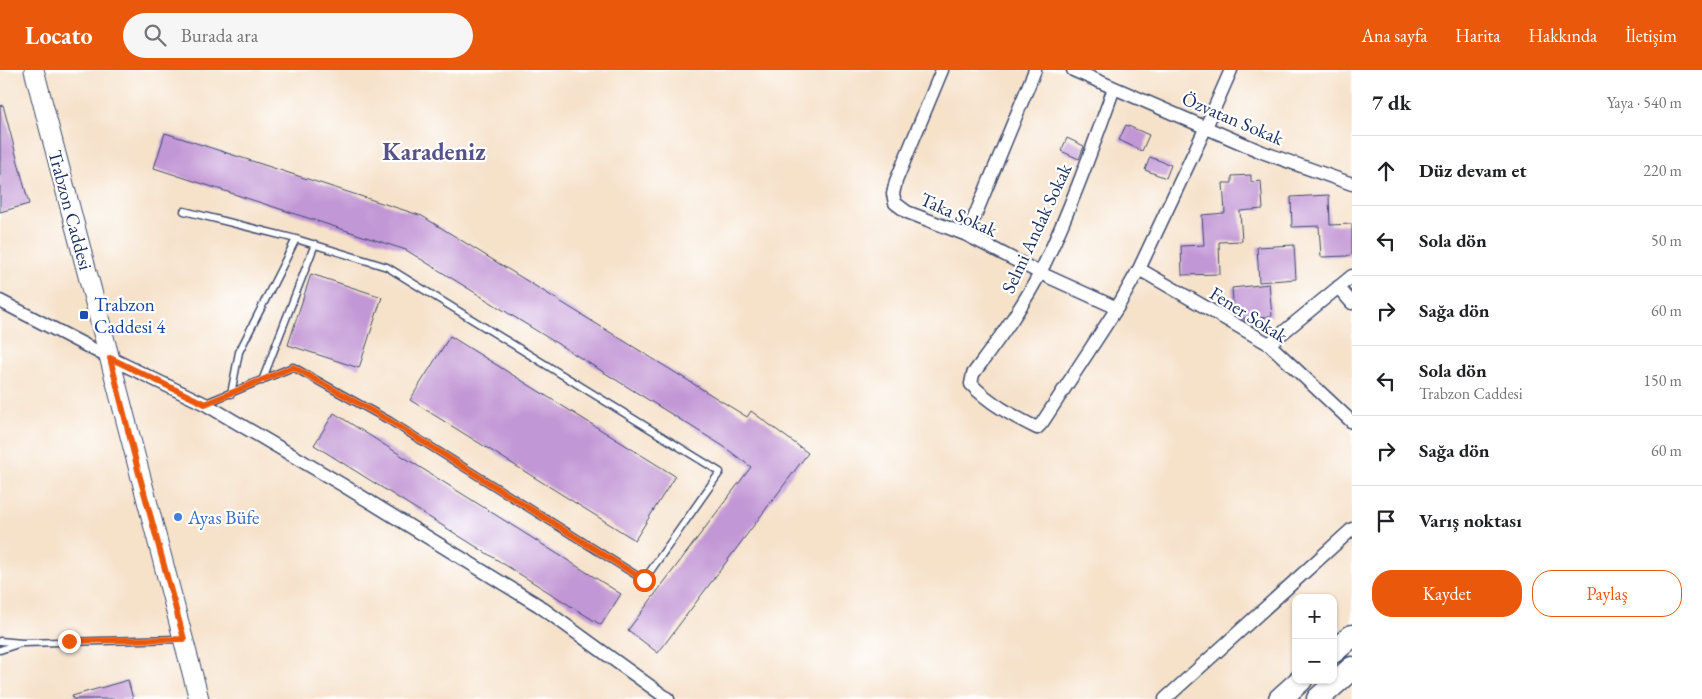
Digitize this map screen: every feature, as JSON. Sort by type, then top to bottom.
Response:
[{"type":"highway","points":[[1337,649],[1352,636]]},
{"type":"highway","points":[[1318,699],[1352,668]]},
{"type":"highway","points":[[1280,699],[1297,684]]},
{"type":"main road","name":"Trabzon Caddesi","points":[[34,70],[184,639],[198,699]]},
{"type":"street","name":"Taka Sokak","points":[[942,70],[896,181],[893,194],[896,203],[907,212],[966,235],[1040,273],[1117,308]]},
{"type":"street","points":[[966,235],[1035,70]]},
{"type":"street","name":"Özvatan Sokak","points":[[1073,70],[1262,152],[1352,184]]},
{"type":"street","points":[[1117,308],[1139,269],[1231,70]]},
{"type":"street","name":"Selmi Andak Sokak","points":[[1114,88],[1079,184],[1040,273],[1017,313],[973,374],[971,384],[983,396],[1036,428],[1042,423],[1117,308]]},
{"type":"street","name":"Fener Sokak","points":[[1139,269],[1269,344],[1352,422]]},
{"type":"street","points":[[1269,344],[1352,276]]},
{"type":"street","points":[[1338,287],[1352,303]]},
{"type":"street","points":[[0,301],[110,358],[205,404],[349,489],[538,605],[668,699]]},
{"type":"street","points":[[1165,699],[1352,528]]},
{"type":"lane","points":[[184,211],[296,239],[387,266],[720,472],[644,580],[390,421],[293,367],[205,404]]},
{"type":"lane","points":[[231,394],[239,352],[296,239]]},
{"type":"lane","points":[[262,380],[314,244]]},
{"type":"lane","points":[[0,641],[22,643],[184,639]]},
{"type":"lane","points":[[0,650],[22,643]]},
{"type":"building","points":[[3,105],[29,204],[0,212],[0,106]]},
{"type":"building","points":[[1126,125],[1149,135],[1142,151],[1119,140]]},
{"type":"building","points":[[165,133],[422,216],[747,417],[751,411],[808,453],[658,653],[628,630],[751,467],[723,446],[406,250],[154,168]]},
{"type":"building","points":[[1067,138],[1084,146],[1079,159],[1061,151]]},
{"type":"building","points":[[1150,157],[1171,165],[1166,178],[1145,170]]},
{"type":"building","points":[[1251,175],[1251,182],[1261,181],[1263,209],[1240,211],[1242,241],[1219,242],[1220,274],[1182,275],[1181,246],[1204,245],[1202,215],[1225,213],[1223,183],[1232,183],[1232,176]]},
{"type":"building","points":[[1329,195],[1330,225],[1352,224],[1352,254],[1347,256],[1321,257],[1319,226],[1292,227],[1291,197]]},
{"type":"building","points":[[1294,245],[1296,279],[1259,282],[1257,247]]},
{"type":"building","points":[[311,274],[382,297],[359,368],[288,345]]},
{"type":"building","points":[[1269,284],[1272,316],[1245,321],[1245,318],[1241,319],[1234,315],[1232,288]]},
{"type":"building","points":[[450,336],[675,476],[635,540],[410,400]]},
{"type":"building","points":[[334,413],[621,594],[601,625],[314,445]]},
{"type":"building","points":[[128,680],[133,699],[73,699],[72,696]]},
{"type":"place","name":"Trabzon Caddesi 4","points":[[84,315]]},
{"type":"place","name":"Ayas Büfe","points":[[178,517]]},
{"type":"district","name":"Karadeniz","points":[[434,152]]},
{"type":"route","points":[[69,641],[184,639],[110,358],[205,404],[293,367],[390,421],[644,580]]}]
